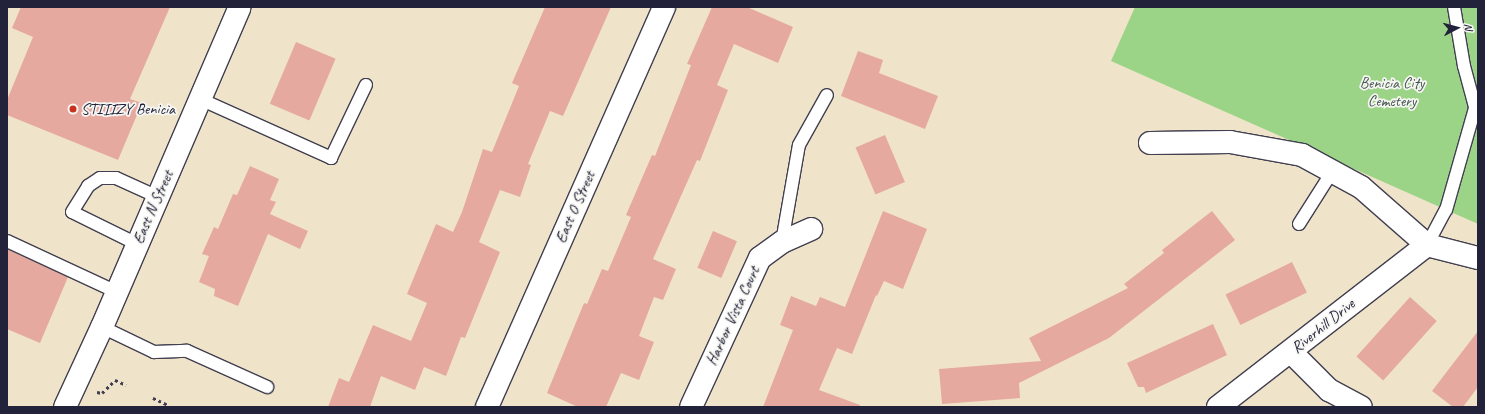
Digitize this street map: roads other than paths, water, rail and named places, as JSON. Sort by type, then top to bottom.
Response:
[{"type":"street","name":"East N Street","points":[[65,407],[102,327],[240,7]]},
{"type":"street","name":"East O Street","points":[[487,407],[664,7]]},
{"type":"street","points":[[1150,143],[1230,142],[1302,155],[1361,188],[1427,245],[1478,258]]},
{"type":"street","name":"Harbor Vista Court","points":[[691,407],[760,258],[782,242],[811,229]]},
{"type":"street","name":"Riverhill Drive","points":[[1218,407],[1291,352],[1349,304],[1427,245]]},
{"type":"street","points":[[1291,352],[1329,390],[1361,407]]},
{"type":"lane","points":[[1427,245],[1446,210],[1477,103],[1464,66],[1454,7]]},
{"type":"lane","points":[[200,100],[331,158],[366,85]]},
{"type":"lane","points":[[782,242],[799,145],[827,95]]},
{"type":"lane","points":[[1299,224],[1332,172]]},
{"type":"lane","points":[[137,244],[72,212],[88,186],[100,178],[116,178],[158,197]]},
{"type":"lane","points":[[7,241],[117,292]]},
{"type":"lane","points":[[102,327],[154,352],[187,351],[267,387]]},
{"type":"place","name":"STIIIZY Benicia","points":[[73,109]]},
{"type":"park label","name":"Benicia City Cemetery","points":[[1392,92]]}]
